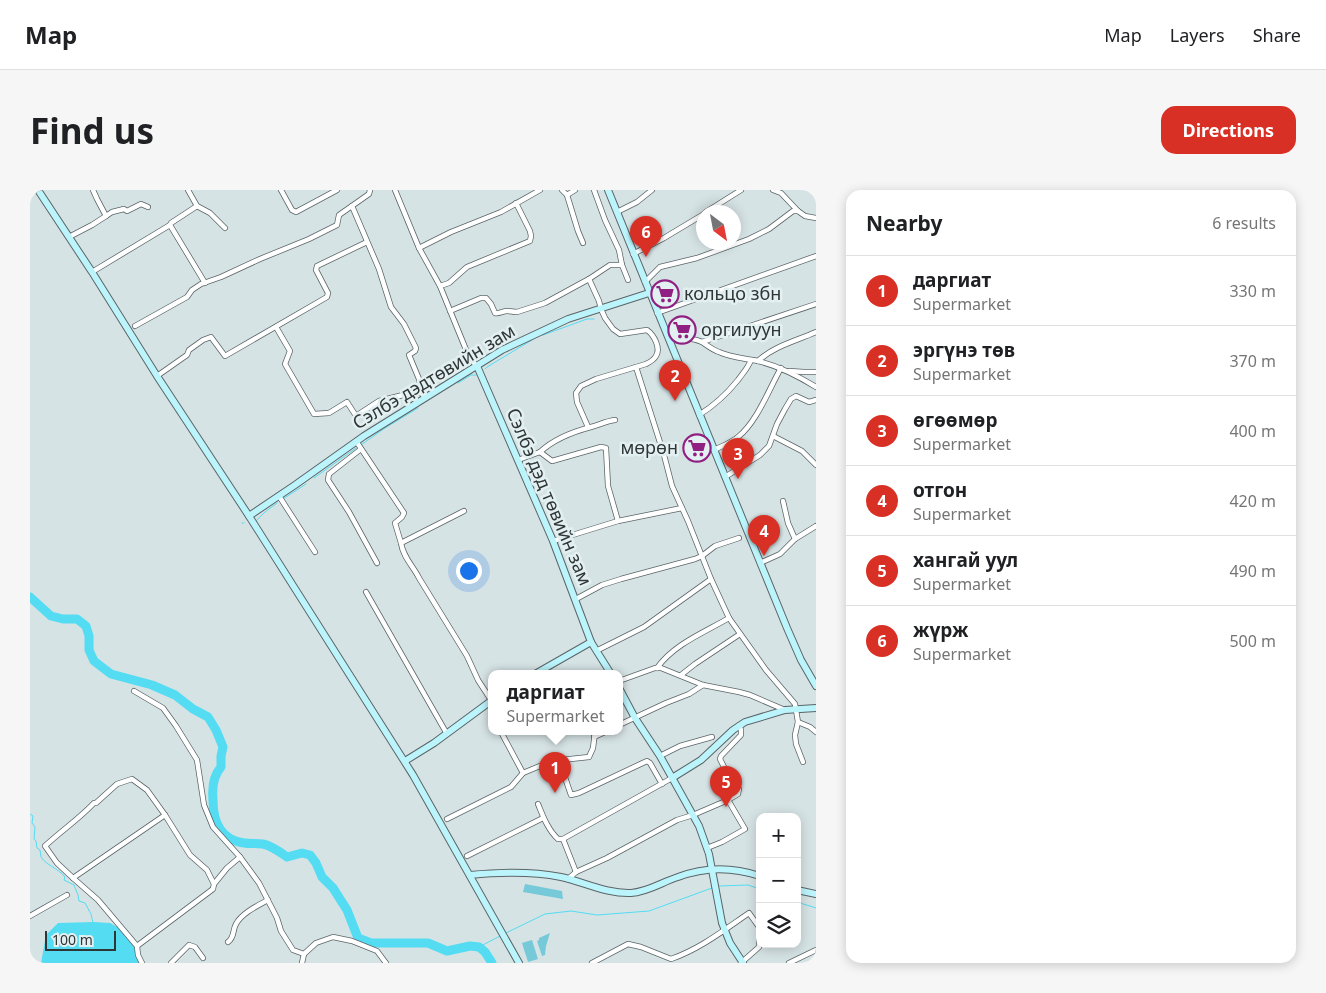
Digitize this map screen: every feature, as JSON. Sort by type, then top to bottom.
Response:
[{"type":"street","points":[[38,190],[405,761],[519,963]]},
{"type":"street","points":[[93,190],[106,216]]},
{"type":"street","points":[[188,190],[197,206],[210,213],[226,228]]},
{"type":"street","points":[[281,190],[292,210],[296,212],[337,190]]},
{"type":"street","points":[[135,326],[187,297],[192,290],[205,283],[309,239],[337,225],[339,215],[369,194],[370,190]]},
{"type":"street","points":[[395,190],[419,248],[440,286],[469,357],[477,366]]},
{"type":"street","points":[[419,248],[451,232],[501,212],[540,190]]},
{"type":"street","points":[[562,190],[567,195],[578,231],[584,243]]},
{"type":"street","points":[[567,195],[575,190]]},
{"type":"street","points":[[594,190],[619,250],[628,280]]},
{"type":"street","points":[[608,190],[793,643],[816,686]]},
{"type":"street","points":[[617,212],[637,202],[652,190]]},
{"type":"street","points":[[718,205],[741,190]]},
{"type":"street","points":[[773,190],[781,193],[805,216],[816,218]]},
{"type":"street","points":[[440,286],[448,283],[467,267],[530,240],[530,231],[516,203]]},
{"type":"street","points":[[69,236],[92,225],[112,212],[124,209],[127,211],[141,204],[148,207]]},
{"type":"street","points":[[92,272],[170,225],[197,206]]},
{"type":"street","points":[[352,206],[382,277],[391,307],[404,324],[416,348],[409,355],[419,379],[418,391]]},
{"type":"street","points":[[645,282],[660,267],[697,258],[749,239],[769,229],[793,211],[798,211]]},
{"type":"street","points":[[634,254],[696,218]]},
{"type":"street","points":[[170,225],[205,283]]},
{"type":"street","points":[[157,376],[186,356],[189,350],[203,340],[211,337],[225,356],[326,297],[328,293],[316,270],[317,266],[367,242]]},
{"type":"street","points":[[658,313],[816,256]]},
{"type":"street","points":[[450,311],[481,298],[486,298],[495,313],[517,312],[545,303],[610,266],[622,265]]},
{"type":"street","points":[[588,428],[577,402],[576,393],[581,386],[596,379],[636,367],[652,360],[658,353],[657,347],[647,330],[624,334],[617,333],[605,318],[589,279]]},
{"type":"street","name":"Сэлбэ дэдтөвийн зам","points":[[248,516],[356,441],[502,350],[568,319],[649,293]]},
{"type":"street","points":[[702,342],[816,304]]},
{"type":"street","points":[[276,327],[290,351],[286,364],[314,414],[330,413],[348,402],[356,416],[379,401],[418,391]]},
{"type":"street","points":[[758,361],[765,354],[816,332]]},
{"type":"street","points":[[670,341],[685,338],[696,339],[719,352],[783,369],[816,386]]},
{"type":"street","points":[[699,415],[725,396],[748,366],[750,360]]},
{"type":"street","name":"Сэлбэ дэд төвийн зам","points":[[477,366],[554,541],[591,642],[606,670]]},
{"type":"street","points":[[636,367],[672,486],[729,618],[772,677],[794,702],[797,709],[796,744],[803,762]]},
{"type":"street","points":[[783,369],[816,372]]},
{"type":"street","points":[[714,450],[738,437],[748,426],[772,384],[783,369]]},
{"type":"street","points":[[418,391],[425,397]]},
{"type":"street","points":[[725,477],[760,455],[769,446],[777,424],[791,399],[796,396],[809,402],[816,400]]},
{"type":"street","points":[[518,460],[540,452],[548,445],[567,435],[608,420],[615,420]]},
{"type":"street","points":[[772,436],[802,451],[816,465]]},
{"type":"street","points":[[356,441],[404,513],[395,523],[406,558],[467,656],[488,696]]},
{"type":"street","points":[[540,452],[552,461],[601,447],[606,448],[608,486],[618,521]]},
{"type":"street","points":[[361,449],[329,474],[328,480],[349,512],[377,563]]},
{"type":"street","points":[[279,496],[315,552]]},
{"type":"street","points":[[783,501],[788,523],[795,539]]},
{"type":"street","points":[[554,541],[618,521],[682,508]]},
{"type":"street","points":[[401,543],[464,511]]},
{"type":"street","points":[[760,563],[780,554],[795,539],[816,526]]},
{"type":"street","points":[[576,599],[602,585],[673,566],[702,556],[714,546],[738,538]]},
{"type":"street","points":[[596,651],[644,627],[711,579]]},
{"type":"street","points":[[366,592],[447,734]]},
{"type":"street","points":[[658,668],[666,657],[678,647],[729,618]]},
{"type":"street","points":[[681,675],[740,634]]},
{"type":"street","points":[[542,670],[591,642]]},
{"type":"street","points":[[623,680],[658,668],[703,684],[739,692],[785,710]]},
{"type":"street","points":[[623,723],[689,694],[703,684]]},
{"type":"street","points":[[134,691],[163,708],[176,726],[197,760],[204,805],[214,827],[259,883],[277,918],[281,931],[293,950],[304,954]]},
{"type":"street","points":[[595,962],[628,944],[641,947],[672,960],[700,946],[724,930],[749,913],[759,927],[759,947],[742,963],[730,943],[724,930],[717,901],[708,848],[699,826],[660,756],[635,718],[623,696]]},
{"type":"street","points":[[405,761],[447,734],[488,703]]},
{"type":"street","points":[[538,804],[554,836],[562,839],[672,778],[703,758],[739,725],[754,718],[785,710],[816,708]]},
{"type":"street","points":[[798,722],[816,732]]},
{"type":"street","points":[[568,879],[576,872],[607,858],[676,820],[693,815],[738,794],[739,788],[725,769],[720,758],[741,735],[739,725]]},
{"type":"street","points":[[504,735],[523,773]]},
{"type":"street","points":[[447,820],[511,787],[523,773],[545,763],[589,757],[593,748],[594,735]]},
{"type":"street","points":[[660,756],[680,746],[712,737]]},
{"type":"street","points":[[559,760],[571,795],[647,761],[662,784]]},
{"type":"street","points":[[142,963],[138,955],[137,946],[98,900],[56,863],[45,846],[117,784],[132,779],[148,790],[190,855],[207,870],[214,884]]},
{"type":"street","points":[[708,848],[745,829],[728,800]]},
{"type":"street","points":[[73,878],[165,815]]},
{"type":"street","points":[[467,856],[544,818]]},
{"type":"street","points":[[562,839],[576,872]]},
{"type":"street","points":[[137,946],[214,889],[214,884],[227,868],[240,857]]},
{"type":"street","points":[[470,875],[520,872],[551,875],[606,890],[630,893],[648,889],[684,875],[742,871],[756,875]]},
{"type":"street","points":[[801,891],[816,894]]},
{"type":"street","points":[[30,916],[67,895]]},
{"type":"street","points":[[228,942],[232,939],[236,923],[253,908],[268,900]]},
{"type":"street","points":[[302,963],[304,954],[316,943],[333,937],[377,952],[386,963]]},
{"type":"street","points":[[171,963],[189,945],[195,947],[203,958]]},
{"type":"street","points":[[789,963],[816,950]]},
{"type":"shaded area","points":[[525,884],[562,891],[563,899],[523,892]]},
{"type":"shaded area","points":[[58,923],[110,923],[119,928],[133,944],[141,963],[41,963],[46,935]]},
{"type":"shaded area","points":[[550,933],[545,955],[542,956],[537,941],[539,938]]},
{"type":"shaded area","points":[[532,940],[538,959],[528,962],[522,943]]},
{"type":"waterway","points":[[543,335],[587,319],[594,319]]},
{"type":"waterway","points":[[485,369],[532,340]]},
{"type":"waterway","points":[[458,383],[471,375],[476,375]]},
{"type":"waterway","points":[[361,445],[418,408]]},
{"type":"waterway","points":[[314,478],[356,448]]},
{"type":"waterway","points":[[283,499],[306,484]]},
{"type":"waterway","points":[[256,521],[277,503]]},
{"type":"waterway","points":[[30,597],[51,616],[63,619],[77,619],[86,626],[89,636],[89,650],[94,661],[111,674],[152,685],[175,695],[193,709],[208,717],[223,747],[221,767],[216,774],[213,787],[213,808],[220,828],[229,838],[244,843],[266,845],[287,857],[302,853],[310,855],[322,877],[333,888],[347,910],[358,938],[371,943],[428,943],[447,951],[470,946],[479,947],[485,952],[492,963]]},
{"type":"waterway","points":[[30,814],[33,816],[32,823],[35,827],[34,839],[37,848],[40,850],[41,857],[46,863],[62,874],[65,877],[64,880],[74,885],[79,901],[85,903],[93,923]]},
{"type":"waterway","points":[[719,886],[748,885],[756,888]]},
{"type":"waterway","points":[[506,933],[545,914],[571,911],[597,915],[649,911],[712,888]]},
{"type":"waterway","points":[[800,903],[816,908]]},
{"type":"waterway","points":[[479,947],[500,936]]},
{"type":"place","name":"жүрж","points":[[646,257]]},
{"type":"place","name":"кольцо збн","points":[[665,294]]},
{"type":"place","name":"оргилуун","points":[[682,330]]},
{"type":"place","name":"эргүнэ төв","points":[[675,401]]},
{"type":"place","name":"мөрөн","points":[[697,448]]},
{"type":"place","name":"өгөөмөр","points":[[738,479]]},
{"type":"place","name":"отгон","points":[[764,556]]},
{"type":"place","name":"даргиат","points":[[555,793]]},
{"type":"place","name":"хангай уул","points":[[726,807]]}]
